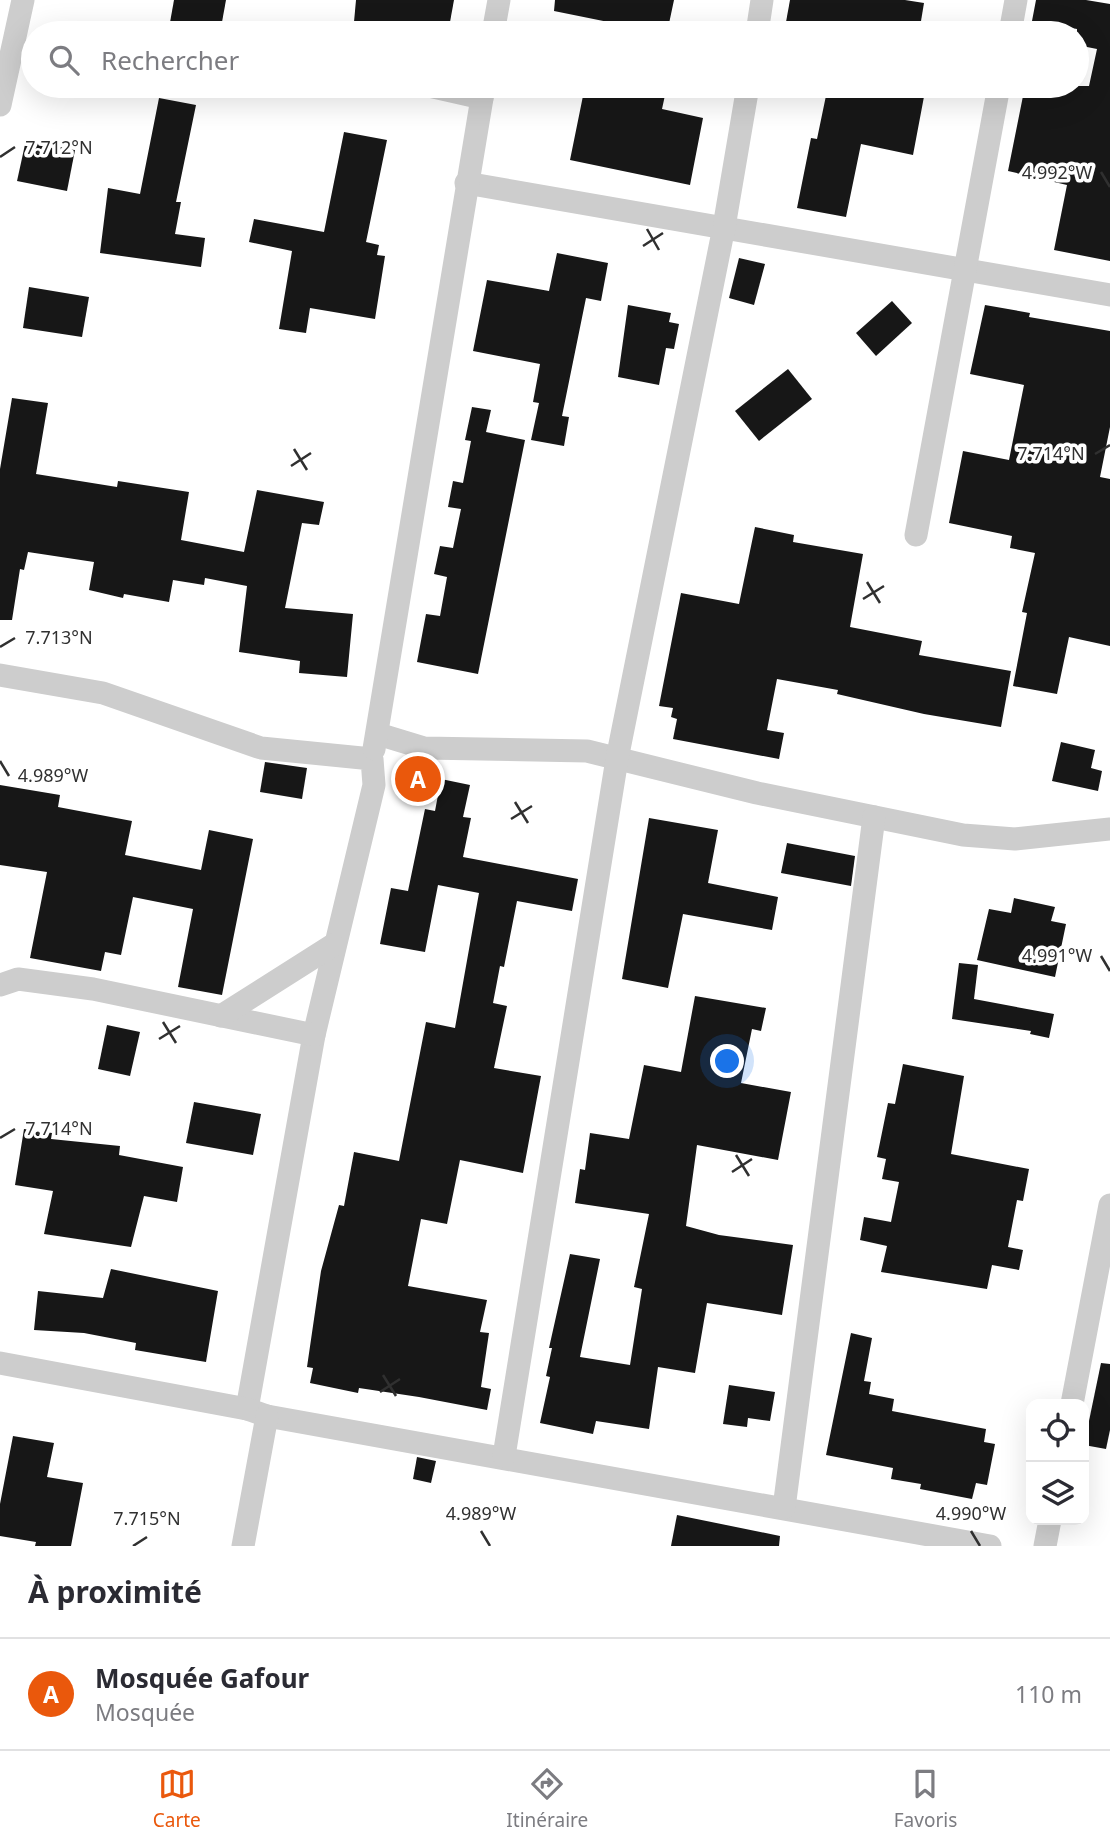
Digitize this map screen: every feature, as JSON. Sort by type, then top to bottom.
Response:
[{"type":"street","points":[[23,0],[24,21]]},
{"type":"street","points":[[495,21],[499,0]]},
{"type":"street","points":[[759,21],[762,0]]},
{"type":"street","points":[[1012,21],[1016,0]]},
{"type":"street","points":[[0,105],[21,47]]},
{"type":"street","points":[[243,1546],[257,1412],[314,1035],[333,945],[374,785],[372,759],[438,379],[466,183],[482,98]]},
{"type":"street","points":[[504,1456],[617,759],[724,228],[746,98]]},
{"type":"street","points":[[916,535],[997,98]]},
{"type":"street","points":[[466,183],[1110,295]]},
{"type":"street","points":[[0,675],[103,693],[261,748],[372,759]]},
{"type":"street","points":[[378,734],[424,748],[544,748],[587,751],[964,835],[1015,839],[1110,829]]},
{"type":"street","points":[[784,1508],[874,817]]},
{"type":"street","points":[[221,1016],[333,945]]},
{"type":"street","points":[[6,981],[93,989],[314,1035]]},
{"type":"street","points":[[1073,1399],[1110,1205]]},
{"type":"street","points":[[0,1363],[990,1546]]},
{"type":"street","points":[[1045,1546],[1049,1525]]},
{"type":"building","points":[[174,0],[226,0],[222,21],[170,21]]},
{"type":"building","points":[[356,0],[454,0],[450,21],[354,21]]},
{"type":"building","points":[[555,0],[674,0],[670,21],[603,21],[554,11]]},
{"type":"building","points":[[790,0],[905,0],[924,3],[921,21],[786,21]]},
{"type":"building","points":[[1036,0],[1086,0],[1110,4],[1110,261],[1054,250],[1067,185],[1008,171],[1023,98],[1089,98],[1097,49],[1089,47],[1089,21],[1032,21]]},
{"type":"building","points":[[159,98],[196,105],[176,202],[181,202],[175,234],[205,238],[201,267],[100,253],[108,188],[140,194]]},
{"type":"building","points":[[583,98],[664,98],[662,109],[703,118],[690,185],[570,160]]},
{"type":"building","points":[[826,98],[924,98],[913,155],[861,144],[846,217],[797,208],[811,138],[817,139]]},
{"type":"building","points":[[344,132],[387,140],[366,242],[379,245],[377,255],[385,256],[375,319],[310,308],[306,333],[279,329],[292,251],[249,242],[254,219],[324,232]]},
{"type":"building","points":[[26,140],[75,150],[67,191],[17,181]]},
{"type":"building","points":[[557,253],[608,263],[601,301],[586,298],[562,416],[569,417],[564,446],[531,440],[539,403],[533,402],[540,364],[473,351],[487,280],[549,291]]},
{"type":"building","points":[[739,258],[765,264],[754,305],[729,298]]},
{"type":"building","points":[[29,287],[89,297],[82,337],[23,328]]},
{"type":"building","points":[[892,301],[912,323],[876,356],[856,333]]},
{"type":"building","points":[[628,305],[671,313],[669,322],[679,324],[674,349],[666,348],[659,385],[618,377]]},
{"type":"building","points":[[985,305],[1030,313],[1029,317],[1110,331],[1110,427],[1100,477],[1110,479],[1110,646],[1069,637],[1057,694],[1013,686],[1027,613],[1022,612],[1035,553],[1010,548],[1012,536],[949,523],[963,451],[1009,460],[1024,385],[970,374]]},
{"type":"building","points":[[788,369],[812,399],[759,441],[735,411]]},
{"type":"building","points":[[12,398],[48,403],[36,474],[117,487],[118,481],[189,492],[181,540],[244,552],[257,490],[324,502],[319,525],[302,523],[285,608],[353,614],[347,677],[299,673],[300,661],[239,652],[247,586],[205,578],[204,585],[173,580],[169,602],[124,594],[123,598],[89,590],[94,562],[28,552],[24,570],[20,569],[12,620],[0,620],[0,469]]},
{"type":"building","points":[[472,407],[491,410],[486,432],[525,440],[478,674],[417,662],[426,614],[440,616],[447,577],[434,574],[440,546],[453,548],[461,509],[448,507],[453,481],[463,483],[471,441],[465,440]]},
{"type":"building","points":[[755,527],[794,535],[793,542],[863,554],[850,627],[922,641],[919,655],[1011,671],[1001,727],[924,714],[837,694],[838,690],[777,679],[767,730],[784,733],[779,759],[673,739],[677,719],[671,717],[673,708],[659,706],[681,593],[739,604]]},
{"type":"building","points":[[1061,742],[1095,750],[1091,768],[1102,771],[1098,791],[1052,781]]},
{"type":"building","points":[[265,762],[307,768],[302,799],[260,792]]},
{"type":"building","points":[[441,779],[470,785],[463,817],[471,818],[463,857],[578,879],[572,911],[517,901],[504,967],[500,966],[493,1003],[507,1006],[494,1068],[541,1076],[523,1173],[460,1160],[447,1224],[421,1219],[408,1286],[487,1300],[480,1332],[489,1333],[481,1387],[491,1389],[487,1410],[359,1388],[358,1393],[310,1383],[313,1368],[307,1367],[321,1271],[339,1205],[344,1206],[354,1152],[399,1161],[426,1022],[455,1028],[479,893],[438,885],[425,952],[380,944],[391,888],[408,891],[425,809],[435,811]]},
{"type":"building","points":[[0,785],[60,795],[58,807],[132,821],[125,855],[201,870],[209,830],[253,839],[222,995],[178,987],[193,909],[133,897],[121,955],[105,952],[101,971],[30,958],[47,872],[0,865]]},
{"type":"building","points":[[649,818],[718,830],[708,883],[778,897],[772,930],[683,914],[668,988],[622,979]]},
{"type":"building","points":[[787,843],[855,856],[851,886],[781,873]]},
{"type":"building","points":[[1014,898],[1055,907],[1051,921],[1066,924],[1055,977],[977,960],[989,909],[1011,913]]},
{"type":"building","points":[[959,963],[978,965],[974,999],[1054,1014],[1049,1038],[1030,1034],[1031,1031],[952,1019]]},
{"type":"building","points":[[695,996],[766,1008],[761,1031],[752,1029],[741,1083],[791,1092],[778,1160],[697,1145],[686,1226],[719,1235],[793,1245],[782,1315],[707,1303],[695,1373],[658,1367],[649,1429],[596,1421],[593,1434],[540,1423],[550,1377],[546,1376],[552,1348],[549,1348],[570,1254],[600,1259],[580,1357],[630,1365],[642,1289],[634,1287],[649,1214],[575,1203],[580,1169],[585,1170],[590,1133],[629,1139],[644,1065],[681,1072]]},
{"type":"building","points":[[107,1025],[140,1032],[130,1076],[98,1069]]},
{"type":"building","points":[[903,1064],[964,1076],[951,1154],[1029,1169],[1023,1201],[1017,1200],[1008,1247],[1023,1250],[1019,1270],[992,1265],[987,1289],[881,1272],[887,1246],[860,1240],[864,1217],[891,1222],[899,1182],[882,1179],[886,1159],[877,1157],[888,1103],[895,1104]]},
{"type":"building","points":[[194,1102],[261,1114],[253,1155],[186,1143]]},
{"type":"building","points":[[24,1129],[52,1133],[51,1139],[120,1146],[119,1155],[183,1167],[177,1202],[144,1196],[131,1247],[44,1234],[53,1191],[15,1185]]},
{"type":"building","points":[[111,1269],[218,1291],[206,1362],[135,1350],[136,1343],[84,1333],[34,1330],[38,1291],[103,1298]]},
{"type":"building","points":[[851,1333],[872,1338],[864,1381],[871,1382],[869,1394],[894,1399],[892,1411],[986,1429],[984,1442],[995,1444],[987,1485],[976,1483],[972,1499],[920,1489],[921,1484],[891,1479],[893,1468],[826,1455]]},
{"type":"building","points":[[1101,1363],[1110,1364],[1110,1430],[1106,1449],[1089,1446],[1089,1421]]},
{"type":"building","points":[[729,1385],[775,1392],[770,1421],[748,1418],[747,1427],[723,1424]]},
{"type":"building","points":[[13,1436],[54,1443],[47,1477],[83,1483],[71,1546],[35,1546],[36,1542],[0,1536],[0,1504]]},
{"type":"building","points":[[417,1457],[436,1461],[431,1483],[413,1479]]},
{"type":"building","points":[[677,1515],[780,1536],[779,1546],[671,1546]]},
{"type":"place","name":"Mosquée Gafour","points":[[418,779]]}]
